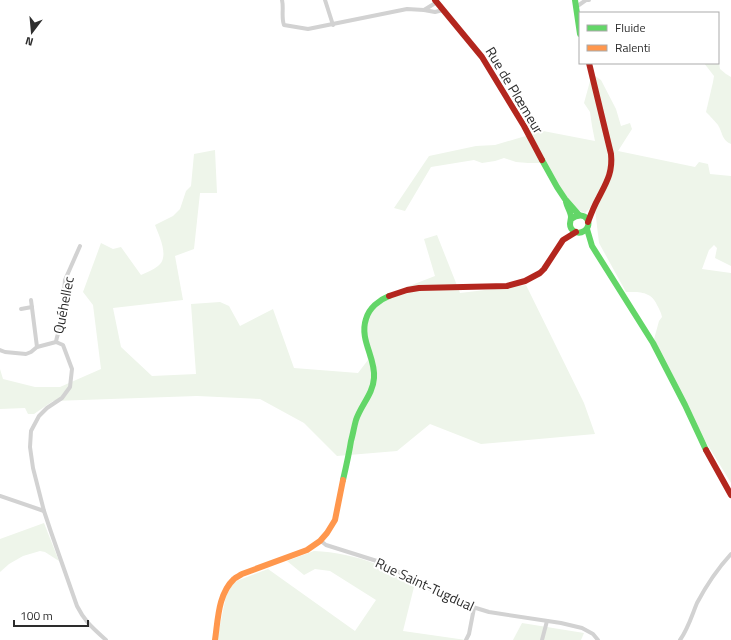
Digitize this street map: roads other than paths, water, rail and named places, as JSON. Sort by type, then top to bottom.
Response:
[{"type":"main road","points":[[575,0],[579,28]]},
{"type":"main road","name":"Rue de Plœmeur","points":[[436,1],[482,57],[506,95],[557,187],[581,215]]},
{"type":"main road","points":[[588,64],[612,160],[609,177],[594,205],[588,222],[587,229],[592,246],[653,343],[708,454],[731,495]]},
{"type":"main road","name":"Rue de Plœmeur","points":[[565,198],[571,222]]},
{"type":"main road","points":[[531,277],[549,258],[558,242],[566,233],[573,217],[590,210],[594,205]]},
{"type":"main road","points":[[581,215],[585,217],[588,222]]},
{"type":"main road","points":[[571,222],[571,228],[592,246]]},
{"type":"main road","points":[[215,640],[223,596],[227,587],[233,580],[242,574],[308,550],[321,541],[335,520],[355,423],[375,381],[374,367],[364,332],[366,320],[370,310],[381,299],[406,290],[419,288],[507,286],[525,280],[540,272],[544,268],[563,240],[587,229]]},
{"type":"street","points":[[282,0],[282,22],[284,25],[308,29],[407,9],[435,12],[443,10]]},
{"type":"street","points":[[325,0],[333,25]]},
{"type":"street","points":[[576,8],[586,0],[589,0]]},
{"type":"street","points":[[424,10],[436,1]]},
{"type":"street","name":"Quéhellec","points":[[56,342],[62,320],[65,280],[80,246]]},
{"type":"street","points":[[31,300],[37,347]]},
{"type":"street","points":[[22,309],[32,307]]},
{"type":"street","name":"Quéhellec","points":[[0,350],[5,352],[26,354],[37,347],[56,342],[63,345],[72,368],[70,387],[62,398],[47,408],[39,416],[31,431],[30,447],[33,468],[44,511],[77,606],[88,624],[106,640]]},
{"type":"street","points":[[0,496],[44,511]]},
{"type":"street","name":"Rue Saint-Tugdual","points":[[321,541],[326,545],[380,562],[434,591],[474,608],[489,612],[561,623],[582,628],[593,634],[598,640]]},
{"type":"street","points":[[680,640],[704,591],[731,554]]},
{"type":"street","points":[[466,640],[469,634],[474,608]]},
{"type":"street","points":[[542,640],[547,621]]}]
